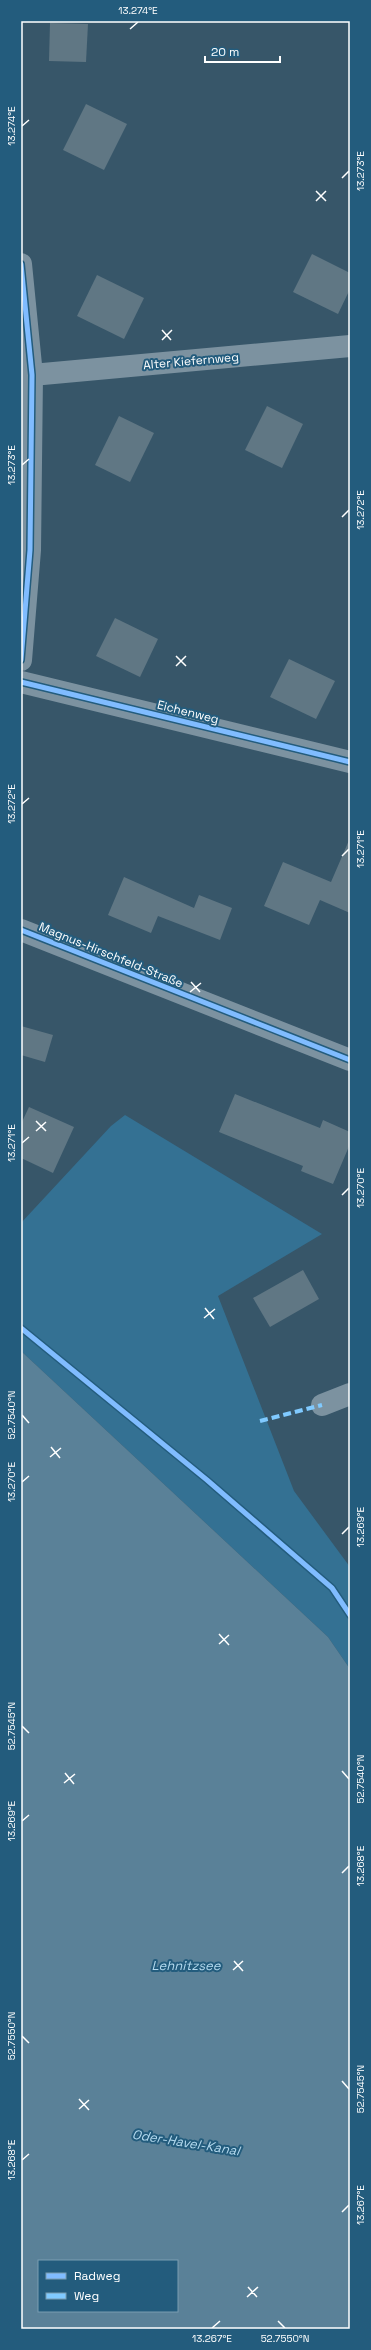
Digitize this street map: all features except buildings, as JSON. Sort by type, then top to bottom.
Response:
[{"type":"street","points":[[21,264],[32,375],[30,550],[21,660]]},
{"type":"street","name":"Alter Kiefernweg","points":[[32,375],[350,346]]},
{"type":"street","name":"Eichenweg","points":[[21,682],[350,762]]},
{"type":"street","name":"Magnus-Hirschfeld-Straße","points":[[21,930],[350,1060]]},
{"type":"street","points":[[322,1405],[350,1394]]},
{"type":"shaded area","points":[[125,1115],[322,1234],[218,1296],[294,1491],[350,1567],[350,1669],[328,1637],[21,1351],[21,1223],[111,1126]]},
{"type":"water","name":"Lehnitzsee","points":[[21,1351],[328,1637],[350,1669],[350,2329],[21,2329]]},
{"type":"marked path","points":[[260,1421],[322,1405]]},
{"type":"cycle path","points":[[21,264],[32,375],[30,550],[21,660]]},
{"type":"cycle path","points":[[21,682],[350,762]]},
{"type":"cycle path","points":[[21,930],[350,1060]]},
{"type":"cycle path","points":[[21,1328],[207,1480],[332,1588],[350,1615]]},
{"type":"water label","name":"Oder-Havel-Kanal","points":[[186,2142]]}]
